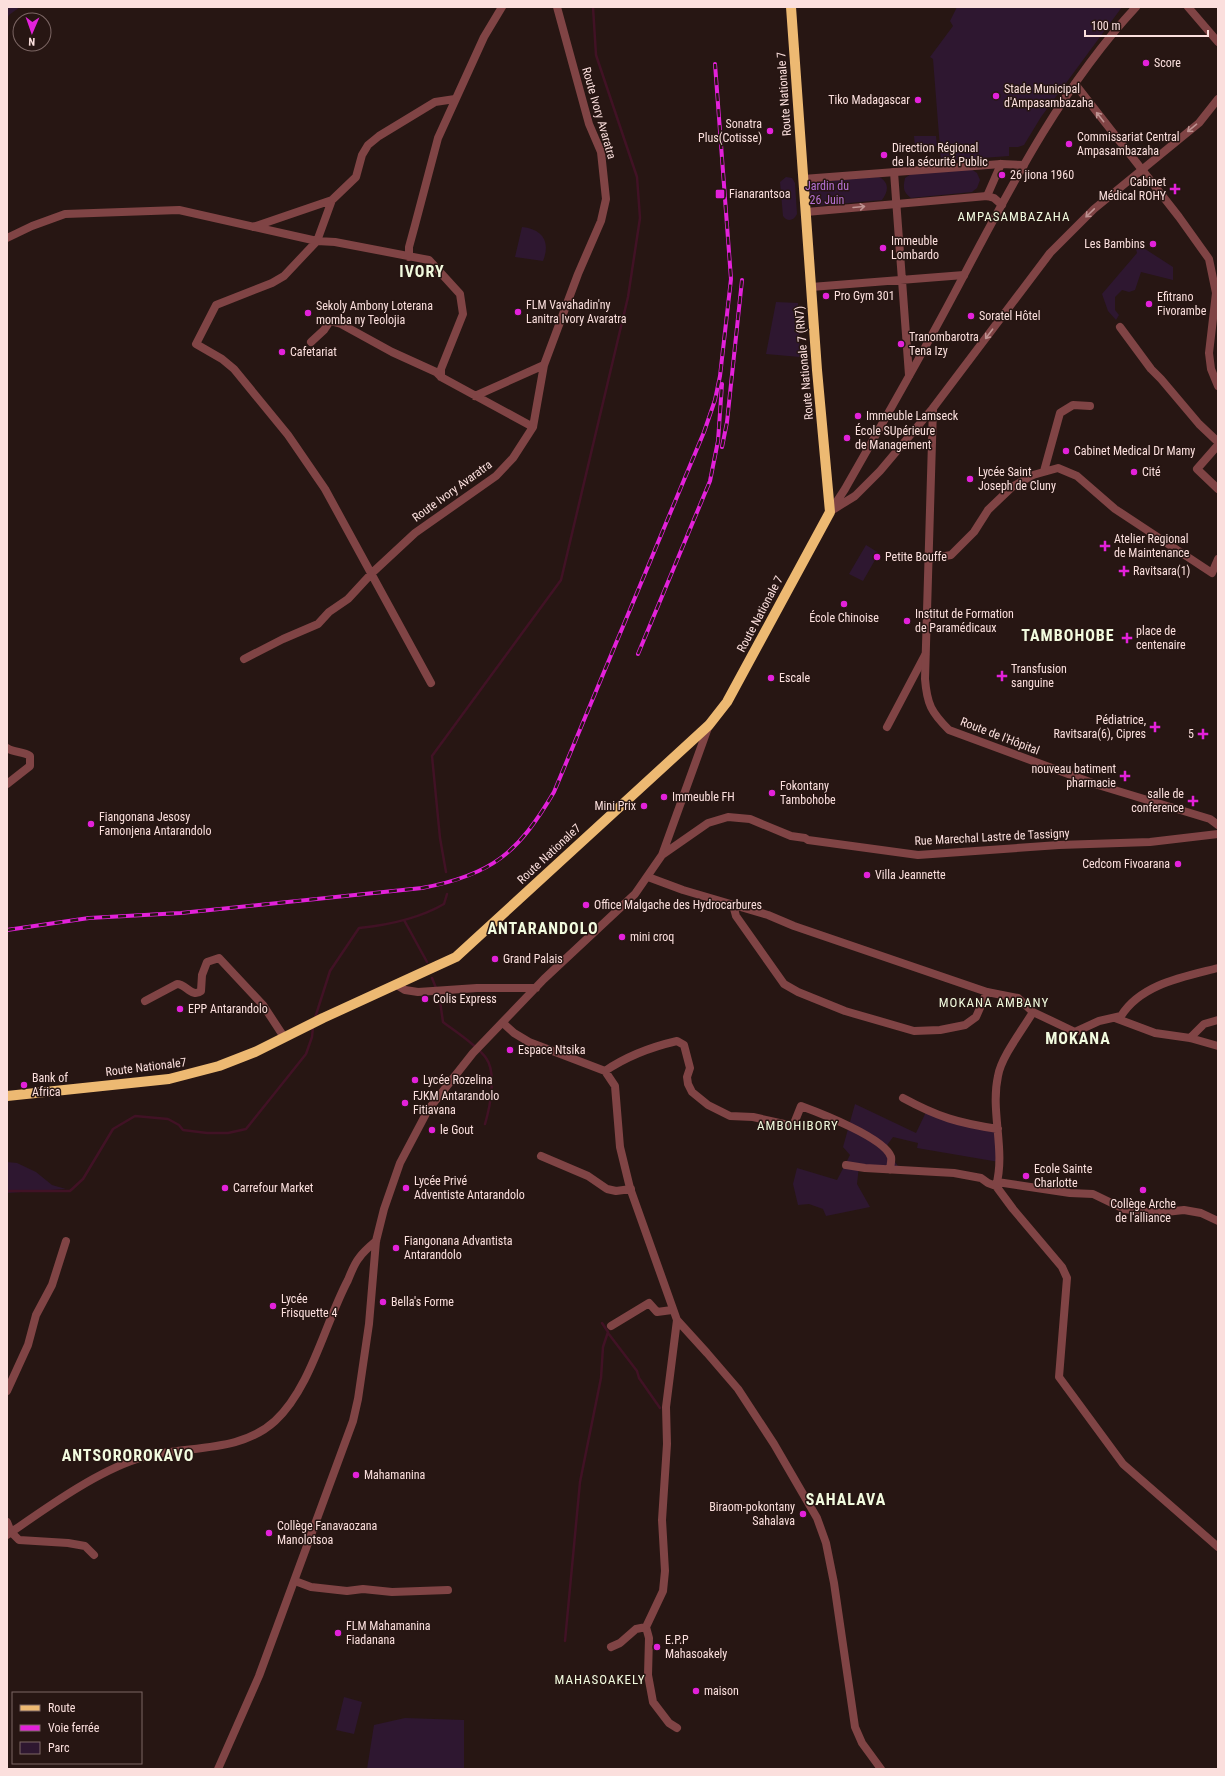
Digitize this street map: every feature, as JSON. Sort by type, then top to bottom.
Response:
[{"type":"main road","name":"Route Nationale 7","points":[[791,7],[806,212]]},
{"type":"main road","name":"Route Nationale 7 (RN7)","points":[[806,212],[830,512]]},
{"type":"main road","name":"Route Nationale 7","points":[[709,726],[727,702],[830,512]]},
{"type":"main road","name":"Route Nationale7","points":[[7,1096],[169,1079],[218,1066],[397,986],[456,957],[709,726]]},
{"type":"street","points":[[410,257],[409,247],[426,177],[438,138],[484,37],[502,7]]},
{"type":"street","name":"Route Ivory Avaratra","points":[[244,659],[283,639],[318,624],[329,612],[348,599],[372,573],[415,533],[496,476],[513,458],[533,427],[544,365],[578,274],[601,221],[606,199],[601,152],[589,124],[557,7]]},
{"type":"street","points":[[830,512],[845,489],[909,375],[1024,165],[1075,84],[1115,30],[1136,7]]},
{"type":"street","points":[[1188,7],[1218,42]]},
{"type":"street","points":[[1075,84],[1179,217],[1209,259],[1216,293],[1209,353],[1211,369],[1218,386]]},
{"type":"street","points":[[253,227],[332,200],[356,177],[362,155],[368,145],[379,136],[435,102],[455,99]]},
{"type":"street","points":[[830,512],[854,496],[880,471],[933,408],[1050,252],[1094,209],[1199,122],[1218,99]]},
{"type":"street","points":[[804,180],[1001,164],[1024,165]]},
{"type":"street","points":[[987,196],[1001,164]]},
{"type":"street","points":[[894,172],[909,375]]},
{"type":"street","points":[[806,212],[987,196],[1000,202],[1002,205]]},
{"type":"street","points":[[332,200],[317,241],[284,276],[272,283],[216,305],[196,344],[222,359],[234,369],[288,435],[325,488],[431,683]]},
{"type":"street","points":[[7,238],[32,226],[65,214],[179,210],[317,241],[334,242],[429,260],[460,294],[463,314],[441,369],[441,377]]},
{"type":"street","points":[[811,287],[902,279],[964,276]]},
{"type":"street","points":[[312,342],[324,330],[330,321],[341,324],[392,352],[436,372],[441,377],[533,427]]},
{"type":"street","points":[[1120,327],[1151,369],[1199,424],[1218,443],[1197,469],[1218,489]]},
{"type":"street","points":[[475,396],[544,365]]},
{"type":"street","points":[[1044,471],[1060,413],[1073,405],[1090,406]]},
{"type":"street","name":"Route de l'Hôpital","points":[[933,408],[925,655],[927,698],[936,717],[949,730],[1098,785],[1210,819],[1218,825]]},
{"type":"street","points":[[929,559],[951,555],[974,532],[988,510],[1012,487],[1033,475],[1058,468],[1077,476],[1115,509],[1212,573],[1218,559]]},
{"type":"street","points":[[887,727],[925,655]]},
{"type":"street","points":[[218,1769],[255,1687],[353,1421],[358,1399],[369,1324],[376,1241],[384,1209],[400,1163],[428,1110],[473,1053],[536,988],[635,894],[648,877],[662,855],[709,726]]},
{"type":"street","points":[[7,748],[10,750],[25,752],[30,756],[31,762],[30,766],[7,784]]},
{"type":"street","name":"Rue Marechal Lastre de Tassigny","points":[[662,855],[708,823],[728,817],[750,819],[791,836],[806,839],[918,855],[1052,845],[1150,842],[1218,834]]},
{"type":"street","points":[[648,877],[768,915],[794,926],[987,992],[1018,998],[1033,1012],[1076,1032],[1099,1021],[1121,1016],[1127,1006],[1134,999],[1156,986],[1218,968]]},
{"type":"street","points":[[733,905],[736,916],[784,984],[798,992],[845,1011],[914,1031],[940,1030],[965,1025],[976,1017],[987,992]]},
{"type":"street","points":[[145,1001],[177,984],[180,984],[194,994],[197,994],[200,991],[202,975],[207,962],[219,958],[263,1005],[284,1037]]},
{"type":"street","points":[[397,986],[405,990],[418,992],[477,988],[536,988]]},
{"type":"street","points":[[1033,1012],[1003,1061],[998,1075],[996,1090],[1000,1162],[996,1184],[1013,1210],[1062,1267],[1066,1278],[1059,1377],[1123,1464],[1218,1547]]},
{"type":"street","points":[[1115,1018],[1155,1033],[1190,1038],[1218,1046]]},
{"type":"street","points":[[1190,1038],[1204,1024],[1218,1020]]},
{"type":"street","points":[[503,1022],[514,1033],[529,1042],[605,1071],[615,1086],[620,1147],[630,1186],[672,1310],[677,1320],[738,1389],[774,1444],[817,1518],[826,1543],[834,1583],[855,1727],[862,1743],[881,1769]]},
{"type":"street","points":[[605,1071],[626,1058],[661,1045],[677,1041],[684,1045],[690,1068],[687,1077],[688,1084],[692,1092],[708,1105],[730,1116],[753,1117],[793,1126],[801,1106],[837,1120],[883,1146],[891,1157],[890,1170]]},
{"type":"street","points":[[903,1098],[945,1118],[966,1124],[998,1129]]},
{"type":"street","points":[[541,1156],[588,1176],[607,1189],[616,1191],[630,1186]]},
{"type":"street","points":[[846,1165],[890,1170],[954,1173],[981,1178],[988,1183],[1070,1193],[1093,1194],[1124,1209],[1156,1213],[1184,1210],[1201,1213],[1218,1221]]},
{"type":"street","points":[[7,1390],[28,1345],[36,1315],[52,1284],[66,1241]]},
{"type":"street","points":[[9,1533],[103,1473],[136,1459],[161,1452],[226,1445],[253,1435],[273,1422],[286,1410],[308,1374],[336,1301],[359,1258],[376,1241]]},
{"type":"street","points":[[611,1326],[649,1303],[657,1312],[672,1310]]},
{"type":"street","points":[[677,1320],[666,1407],[667,1444],[662,1520],[665,1571],[664,1584],[663,1591],[646,1627],[649,1638],[648,1675],[653,1702],[669,1723],[677,1728]]},
{"type":"street","points":[[7,1522],[9,1533],[19,1540],[68,1543],[85,1546],[94,1555]]},
{"type":"street","points":[[295,1581],[311,1587],[347,1591],[363,1589],[392,1592],[448,1590]]},
{"type":"street","points":[[611,1647],[620,1643],[636,1629],[646,1627]]},
{"type":"green space","points":[[7,7],[20,7],[12,12],[7,19]]},
{"type":"green space","name":"Stade Municipal d'Ampasambazaha","points":[[957,7],[1122,7],[1041,117],[1024,145],[1009,147],[1009,156],[941,161],[933,59],[930,57],[953,26],[950,21]]},
{"type":"green space","points":[[914,136],[936,136],[937,146],[915,147]]},
{"type":"green space","points":[[971,169],[977,173],[980,180],[977,188],[972,192],[911,198],[904,190],[905,178],[911,174]]},
{"type":"green space","points":[[786,177],[792,178],[795,183],[797,214],[790,220],[783,216],[780,182]]},
{"type":"green space","name":"Jardin du 26 Juin","points":[[879,177],[885,181],[887,187],[886,193],[882,200],[816,206],[810,197],[810,186],[816,181]]},
{"type":"green space","points":[[522,227],[535,230],[543,237],[546,248],[543,261],[515,257]]},
{"type":"green space","points":[[1142,247],[1173,267],[1173,280],[1141,272],[1135,290],[1129,292],[1122,290],[1115,297],[1115,310],[1119,315],[1116,320],[1108,311],[1102,294],[1137,253],[1136,249]]},
{"type":"green space","points":[[776,302],[798,303],[800,357],[766,354]]},
{"type":"green space","points":[[866,545],[879,553],[863,581],[849,574]]},
{"type":"green space","points":[[855,1104],[916,1133],[926,1112],[996,1130],[999,1162],[917,1148],[918,1143],[893,1137],[885,1148],[900,1169],[859,1166],[857,1184],[870,1207],[826,1216],[823,1209],[809,1204],[798,1205],[793,1184],[797,1168],[837,1180],[850,1155],[843,1147]]},
{"type":"green space","points":[[7,1162],[17,1163],[36,1172],[52,1185],[66,1189],[7,1193]]},
{"type":"green space","points":[[344,1697],[362,1702],[354,1734],[336,1730]]},
{"type":"green space","points":[[405,1718],[464,1720],[464,1769],[367,1769],[374,1725]]},
{"type":"waterway","points":[[446,872],[440,838],[432,756],[561,580],[628,297],[640,218],[637,177],[596,55],[593,7]]},
{"type":"waterway","points":[[315,1018],[330,971],[359,928],[392,923],[424,914],[444,904],[447,894]]},
{"type":"waterway","points":[[404,920],[427,962]]},
{"type":"waterway","points":[[432,978],[436,988]]},
{"type":"waterway","points":[[439,994],[443,1022],[477,1048],[489,1064],[492,1090],[485,1124]]},
{"type":"waterway","points":[[7,1191],[70,1191],[83,1179],[113,1129],[135,1116],[168,1119],[179,1125],[183,1130],[207,1133],[228,1133],[246,1129],[306,1054],[312,1037],[313,1027]]},
{"type":"waterway","points":[[565,1641],[580,1482],[601,1378],[603,1347],[608,1332],[602,1323]]},
{"type":"waterway","points":[[608,1333],[637,1371],[639,1378],[660,1408]]},
{"type":"railway","points":[[7,930],[89,918],[181,913],[422,888],[446,883],[485,868],[501,858],[515,846],[528,831],[554,792],[704,432],[715,400],[720,376],[731,279],[715,64]]},
{"type":"railway","points":[[722,447],[727,422],[742,280]]},
{"type":"railway","points":[[638,654],[710,481],[718,441],[722,384]]},
{"type":"place","name":"Score","points":[[1146,63]]},
{"type":"place","name":"Stade Municipal d'Ampasambazaha","points":[[996,96]]},
{"type":"place","name":"Tiko Madagascar","points":[[918,100]]},
{"type":"place","name":"Sonatra Plus(Cotisse)","points":[[770,131]]},
{"type":"place","name":"Commissariat Central Ampasambazaha","points":[[1069,144]]},
{"type":"place","name":"Direction Régional de la sécurité Public","points":[[884,155]]},
{"type":"place","name":"26 jiona 1960","points":[[1002,175]]},
{"type":"place","name":"Cabinet Médical ROHY","points":[[1175,189]]},
{"type":"place","name":"Fianarantsoa","points":[[720,194]]},
{"type":"place","name":"Les Bambins","points":[[1153,244]]},
{"type":"place","name":"Immeuble Lombardo","points":[[883,248]]},
{"type":"place","name":"Pro Gym 301","points":[[826,296]]},
{"type":"place","name":"Efitrano Fivorambe","points":[[1149,304]]},
{"type":"place","name":"FLM Vavahadin'ny Lanitra Ivory Avaratra","points":[[518,312]]},
{"type":"place","name":"Sekoly Ambony Loterana momba ny Teolojia","points":[[308,313]]},
{"type":"place","name":"Soratel Hôtel","points":[[971,316]]},
{"type":"place","name":"Tranombarotra Tena Izy","points":[[901,344]]},
{"type":"place","name":"Cafetariat","points":[[282,352]]},
{"type":"place","name":"Immeuble Lamseck","points":[[858,416]]},
{"type":"place","name":"École SUpérieure de Management","points":[[847,438]]},
{"type":"place","name":"Cabinet Medical Dr Mamy","points":[[1066,451]]},
{"type":"place","name":"Cité","points":[[1134,472]]},
{"type":"place","name":"Lycée Saint Joseph de Cluny","points":[[970,479]]},
{"type":"place","name":"Atelier Regional de Maintenance","points":[[1105,546]]},
{"type":"place","name":"Petite Bouffe","points":[[877,557]]},
{"type":"place","name":"Ravitsara(1)","points":[[1124,571]]},
{"type":"place","name":"École Chinoise","points":[[844,604]]},
{"type":"place","name":"Institut de Formation de Paramédicaux","points":[[907,621]]},
{"type":"place","name":"place de centenaire","points":[[1127,638]]},
{"type":"place","name":"Transfusion sanguine","points":[[1002,676]]},
{"type":"place","name":"Escale","points":[[771,678]]},
{"type":"place","name":"Pédiatrice, Ravitsara(6), Cipres","points":[[1155,727]]},
{"type":"place","name":"5","points":[[1203,734]]},
{"type":"place","name":"nouveau batiment pharmacie","points":[[1125,776]]},
{"type":"place","name":"Fokontany Tambohobe","points":[[772,793]]},
{"type":"place","name":"Immeuble FH","points":[[664,797]]},
{"type":"place","name":"salle de conference","points":[[1193,801]]},
{"type":"place","name":"Mini Prix","points":[[644,806]]},
{"type":"place","name":"Fiangonana Jesosy Famonjena Antarandolo","points":[[91,824]]},
{"type":"place","name":"Cedcom Fivoarana","points":[[1178,864]]},
{"type":"place","name":"Villa Jeannette","points":[[867,875]]},
{"type":"place","name":"Office Malgache des Hydrocarbures","points":[[586,905]]},
{"type":"place","name":"mini croq","points":[[622,937]]},
{"type":"place","name":"Grand Palais","points":[[495,959]]},
{"type":"place","name":"Colis Express","points":[[425,999]]},
{"type":"place","name":"EPP Antarandolo","points":[[180,1009]]},
{"type":"place","name":"Espace Ntsika","points":[[510,1050]]},
{"type":"place","name":"Lycée Rozelina","points":[[415,1080]]},
{"type":"place","name":"Bank of Africa","points":[[24,1085]]},
{"type":"place","name":"FJKM Antarandolo Fitiavana","points":[[405,1103]]},
{"type":"place","name":"le Gout","points":[[432,1130]]},
{"type":"place","name":"Ecole Sainte Charlotte","points":[[1026,1176]]},
{"type":"place","name":"Carrefour Market","points":[[225,1188]]},
{"type":"place","name":"Lycée Privé Adventiste Antarandolo","points":[[406,1188]]},
{"type":"place","name":"Collège Arche de l'alliance","points":[[1143,1190]]},
{"type":"place","name":"Fiangonana Advantista Antarandolo","points":[[396,1248]]},
{"type":"place","name":"Bella's Forme","points":[[383,1302]]},
{"type":"place","name":"Lycée Frisquette 4","points":[[273,1306]]},
{"type":"place","name":"Mahamanina","points":[[356,1475]]},
{"type":"place","name":"Biraom-pokontany Sahalava","points":[[803,1514]]},
{"type":"place","name":"Collège Fanavaozana Manolotsoa","points":[[269,1533]]},
{"type":"place","name":"FLM Mahamanina Fiadanana","points":[[338,1633]]},
{"type":"place","name":"E.P.P Mahasoakely","points":[[657,1647]]},
{"type":"place","name":"maison","points":[[696,1691]]},
{"type":"district","name":"AMPASAMBAZAHA","points":[[1014,216]]},
{"type":"district","name":"IVORY","points":[[422,271]]},
{"type":"district","name":"TAMBOHOBE","points":[[1068,635]]},
{"type":"district","name":"ANTARANDOLO","points":[[543,928]]},
{"type":"district","name":"MOKANA AMBANY","points":[[994,1002]]},
{"type":"district","name":"MOKANA","points":[[1078,1038]]},
{"type":"district","name":"AMBOHIBORY","points":[[798,1125]]},
{"type":"district","name":"ANTSOROROKAVO","points":[[128,1455]]},
{"type":"district","name":"SAHALAVA","points":[[846,1499]]},
{"type":"district","name":"MAHASOAKELY","points":[[600,1679]]}]
